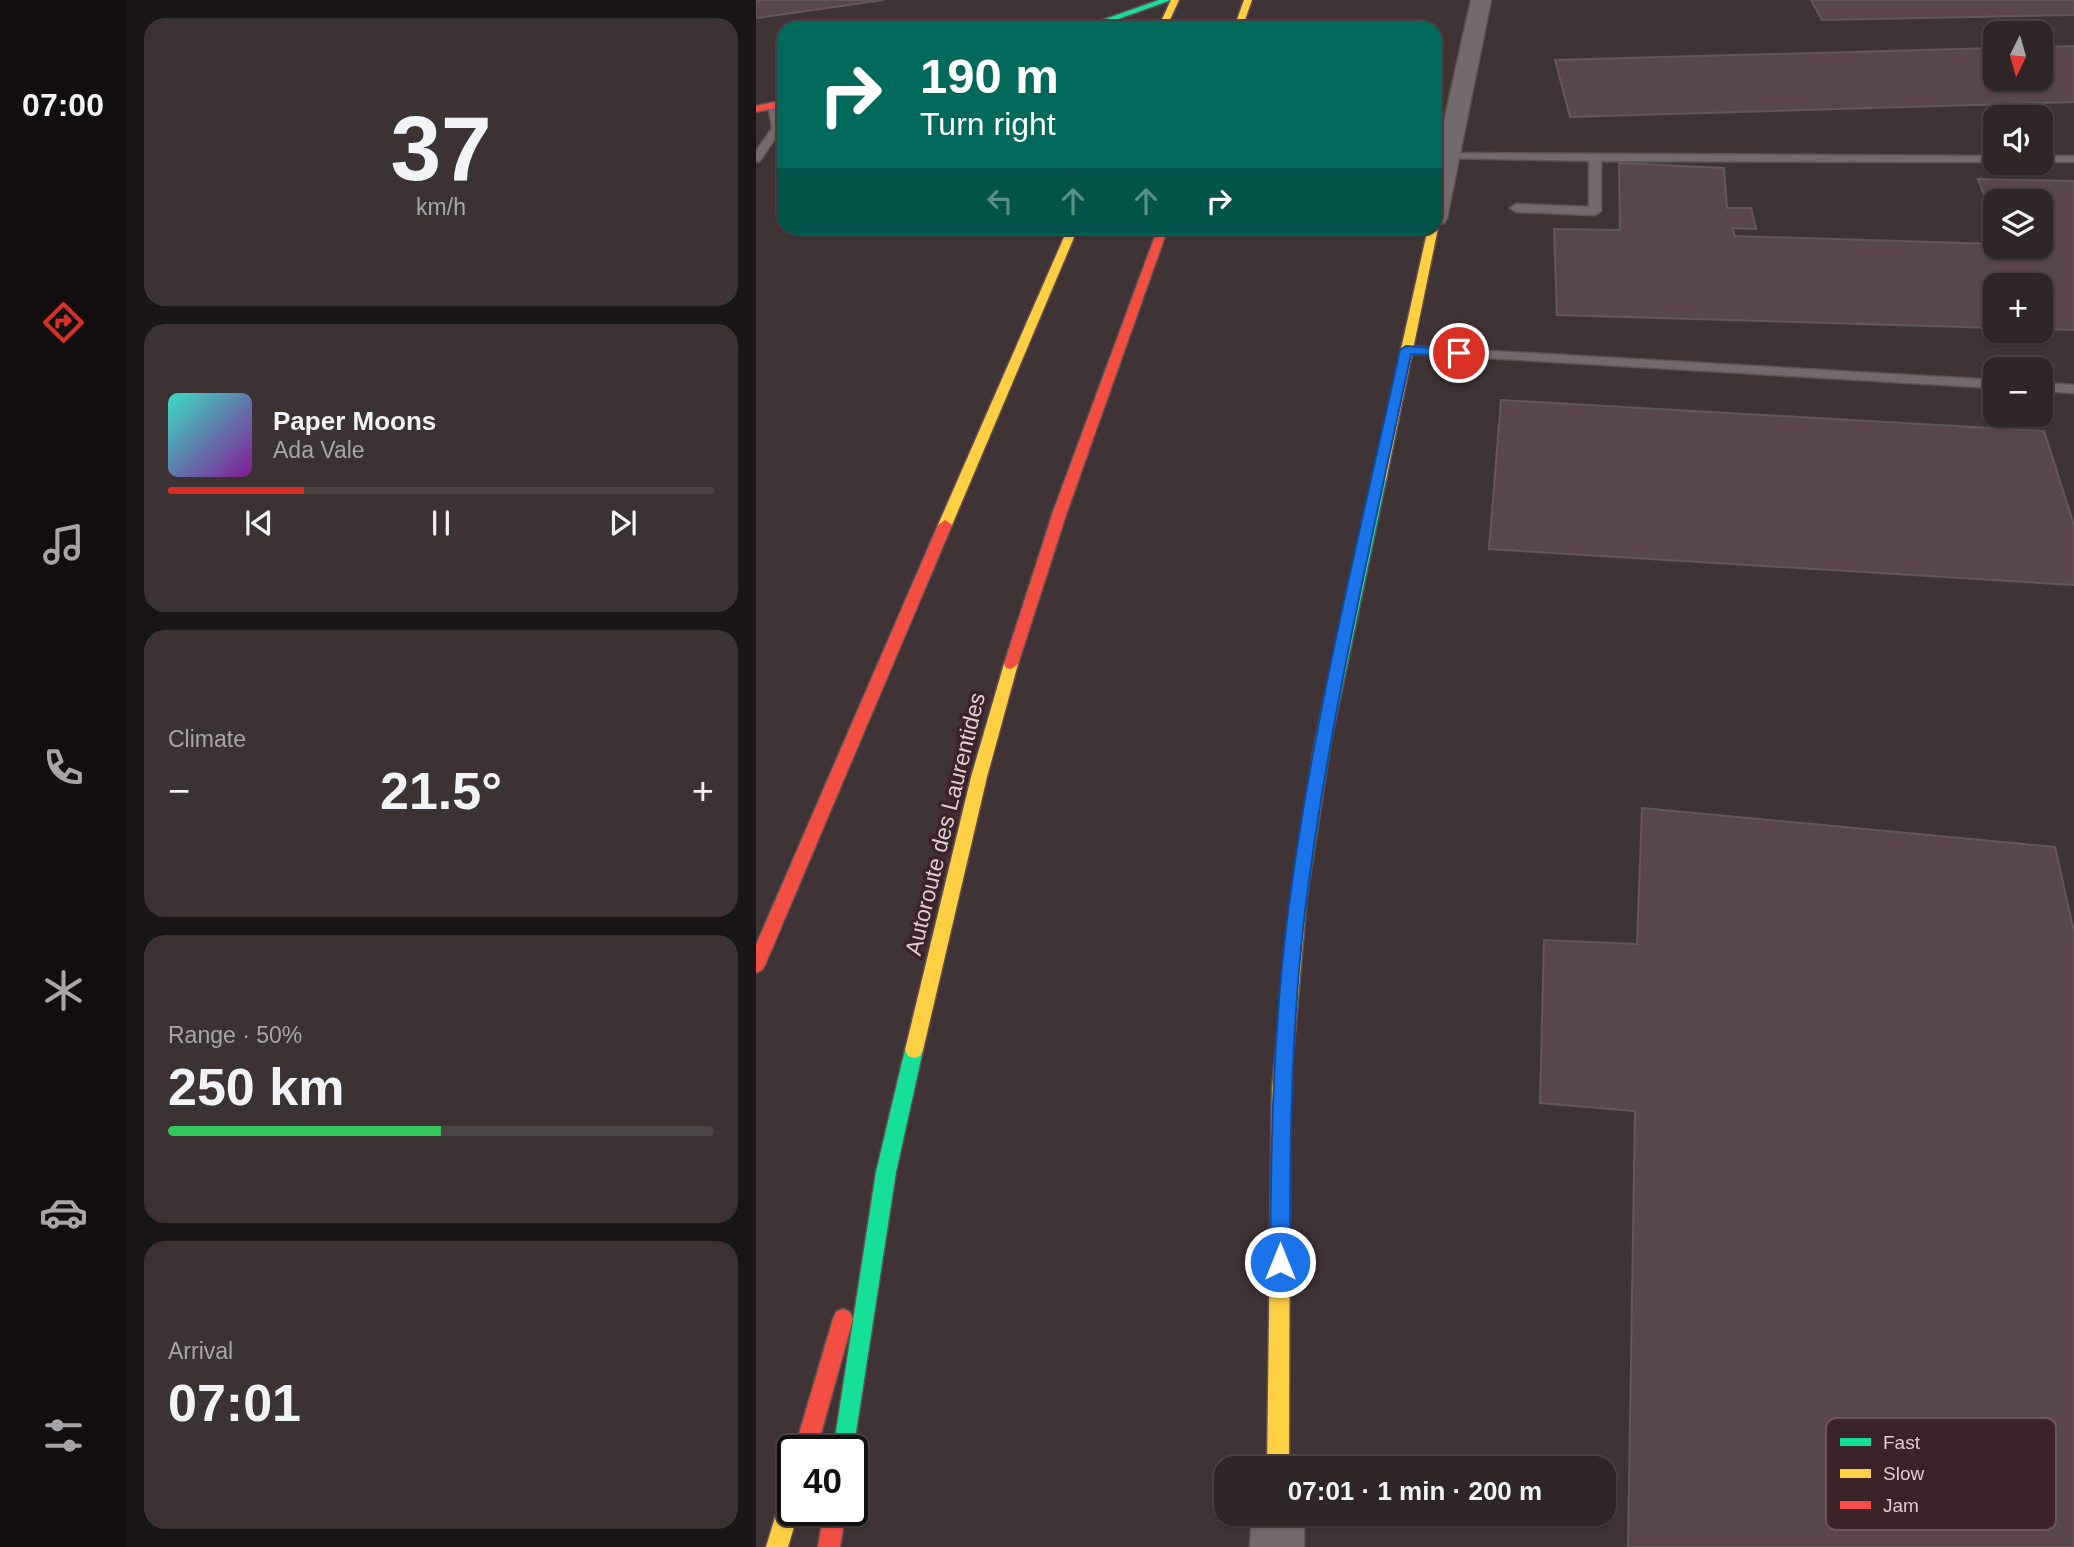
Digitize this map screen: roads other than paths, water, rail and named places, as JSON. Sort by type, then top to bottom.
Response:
[{"type":"main road","points":[[1105,21],[1167,0]]},
{"type":"main road","points":[[1165,21],[1175,0]]},
{"type":"main road","points":[[1240,21],[1248,0]]},
{"type":"main road","points":[[756,93],[777,88]]},
{"type":"main road","points":[[756,965],[1070,235]]},
{"type":"main road","name":"Autoroute des Laurentides","points":[[846,1435],[886,1172],[947,902],[1002,694],[1064,499],[1160,235]]},
{"type":"main road","points":[[1278,1456],[1281,1089],[1296,912],[1322,741],[1431,235]]},
{"type":"main road","points":[[810,1435],[886,1172]]},
{"type":"main road","points":[[777,1547],[783,1526]]},
{"type":"main road","points":[[830,1547],[833,1526]]},
{"type":"street","points":[[1442,184],[1482,0]]},
{"type":"street","points":[[1277,1547],[1278,1526]]},
{"type":"lane","points":[[756,159],[777,128],[771,106]]},
{"type":"lane","points":[[1448,155],[1983,159]]},
{"type":"lane","points":[[1516,208],[1595,211],[1595,158]]},
{"type":"lane","points":[[2053,159],[2074,159]]},
{"type":"lane","points":[[1406,350],[1983,383]]},
{"type":"lane","points":[[2053,387],[2074,388]]}]
